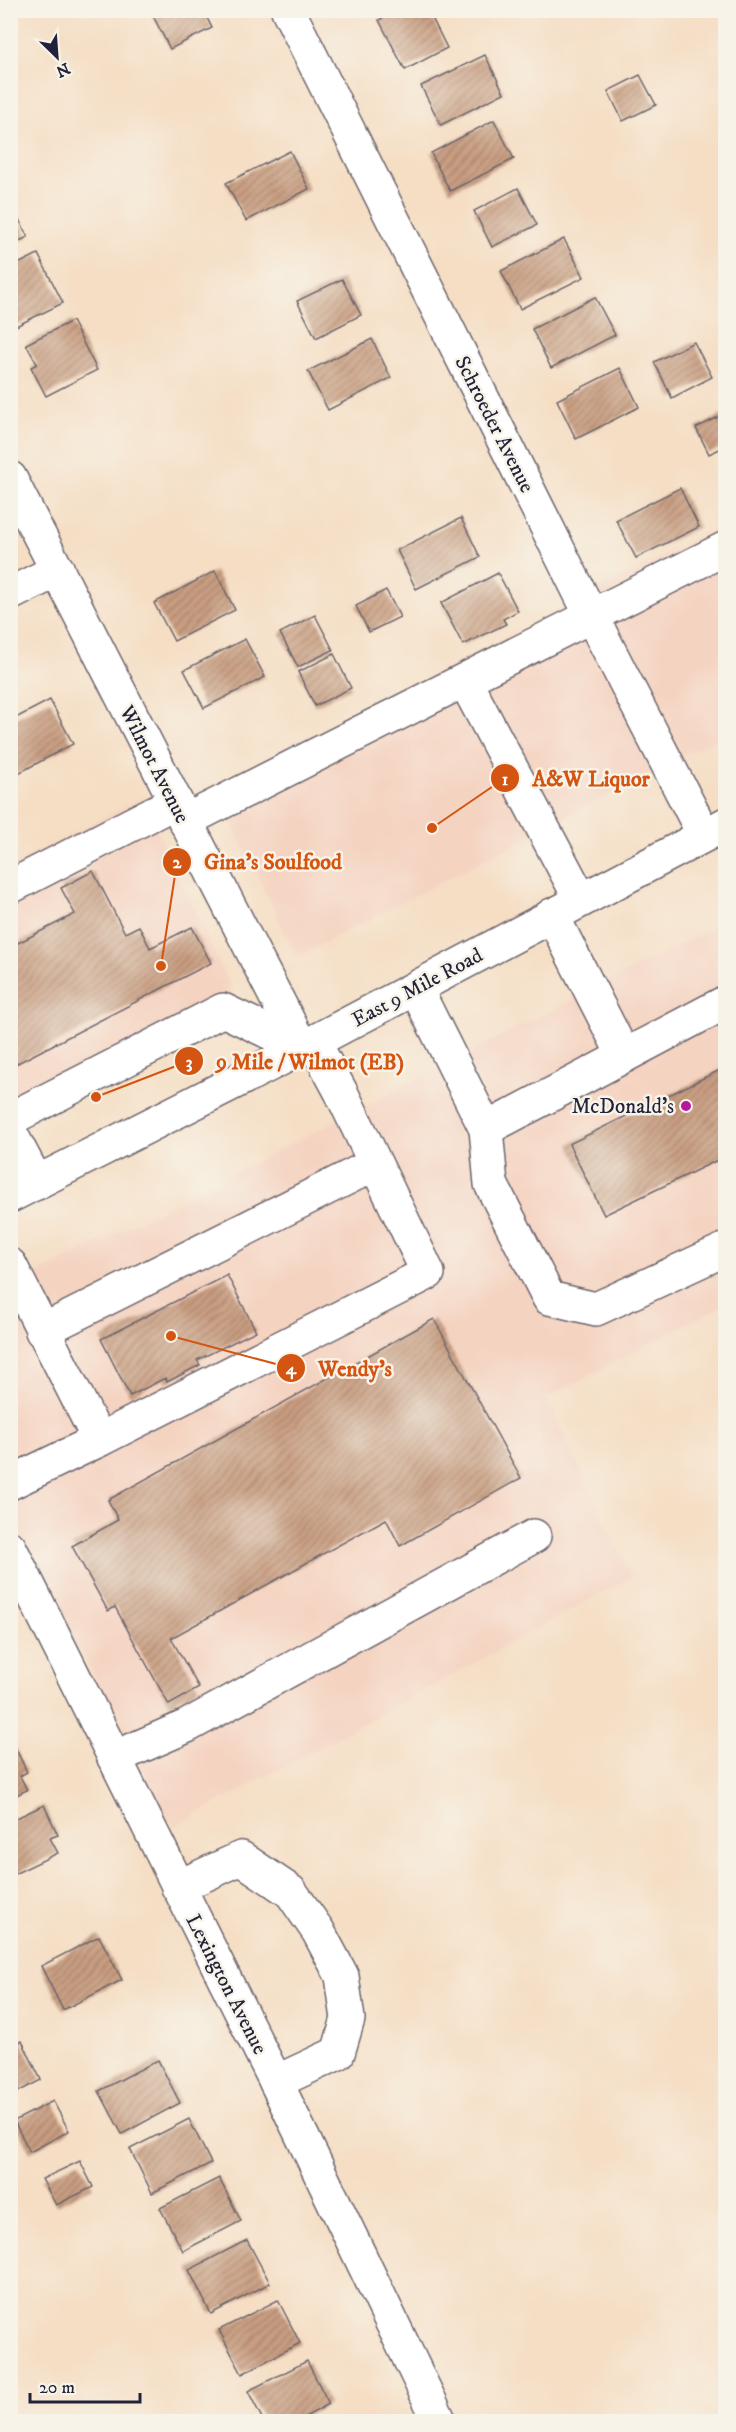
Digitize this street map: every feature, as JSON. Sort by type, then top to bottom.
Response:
[{"type":"street","name":"Schroeder Avenue","points":[[288,10],[592,617],[715,830]]},
{"type":"street","name":"Wilmot Avenue","points":[[10,478],[180,812],[308,1045],[341,1092],[428,1273],[99,1440]]},
{"type":"street","points":[[10,888],[465,681],[726,548]]},
{"type":"street","points":[[10,594],[58,570]]},
{"type":"street","points":[[465,681],[581,900]]},
{"type":"street","name":"East 9 Mile Road","points":[[24,1189],[416,989],[715,830]]},
{"type":"street","points":[[552,915],[624,1056]]},
{"type":"street","points":[[416,989],[486,1128],[490,1184],[549,1298],[596,1309],[726,1249]]},
{"type":"street","points":[[486,1128],[726,1002]]},
{"type":"street","points":[[10,1119],[224,1010],[308,1045]]},
{"type":"street","points":[[10,1132],[24,1189]]},
{"type":"street","points":[[42,1331],[375,1164]]},
{"type":"street","points":[[10,1265],[99,1440],[10,1483]]},
{"type":"street","points":[[114,1758],[188,1726],[534,1536]]},
{"type":"street","name":"Lexington Avenue","points":[[10,1548],[276,2082],[440,2421]]},
{"type":"street","points":[[178,1887],[241,1858],[291,1892],[318,1931],[342,1976],[348,2019],[338,2053],[276,2082]]},
{"type":"shaded area","points":[[725,524],[725,734],[297,957],[214,788]]},
{"type":"shaded area","points":[[142,798],[234,995],[228,1010],[11,1122],[11,866]]},
{"type":"shaded area","points":[[725,922],[725,1304],[546,1398],[632,1577],[173,1827],[11,1518],[11,1287]]},
{"type":"building","points":[[150,10],[203,10],[212,28],[170,49]]},
{"type":"building","points":[[397,10],[428,10],[447,48],[405,70],[379,20]]},
{"type":"building","points":[[485,55],[504,93],[441,125],[421,86]]},
{"type":"building","points":[[640,75],[656,105],[623,121],[608,91]]},
{"type":"building","points":[[494,120],[514,159],[450,191],[431,153]]},
{"type":"building","points":[[290,151],[309,189],[246,221],[226,183]]},
{"type":"building","points":[[518,188],[537,225],[492,247],[474,211]]},
{"type":"building","points":[[10,202],[28,237],[10,246]]},
{"type":"building","points":[[564,239],[584,277],[520,309],[501,271]]},
{"type":"building","points":[[38,254],[63,303],[12,328],[10,268]]},
{"type":"building","points":[[342,279],[361,315],[316,338],[297,301]]},
{"type":"building","points":[[595,297],[615,335],[551,368],[532,329]]},
{"type":"building","points":[[72,321],[97,370],[46,396],[31,367],[37,364],[26,344]]},
{"type":"building","points":[[372,339],[391,378],[328,410],[308,371]]},
{"type":"building","points":[[694,342],[712,377],[672,398],[654,362]]},
{"type":"building","points":[[620,368],[639,407],[576,439],[557,400]]},
{"type":"building","points":[[726,413],[726,446],[709,454],[696,428]]},
{"type":"building","points":[[680,488],[699,527],[636,558],[616,520]]},
{"type":"building","points":[[461,518],[480,557],[416,589],[397,550]]},
{"type":"building","points":[[215,571],[235,610],[174,641],[154,603]]},
{"type":"building","points":[[498,573],[518,611],[503,619],[506,624],[463,645],[441,603]]},
{"type":"building","points":[[386,590],[400,617],[369,632],[356,606]]},
{"type":"building","points":[[315,615],[333,650],[298,667],[280,633]]},
{"type":"building","points":[[245,639],[265,677],[204,708],[184,670]]},
{"type":"building","points":[[334,654],[351,688],[315,706],[298,672]]},
{"type":"building","points":[[50,700],[73,744],[15,775],[10,766],[10,721]]},
{"type":"building","points":[[93,871],[125,933],[139,926],[150,948],[192,927],[211,963],[10,1067],[10,947],[75,914],[61,888]]},
{"type":"building","name":"McDonald's","points":[[726,1067],[726,1156],[604,1215],[569,1144]]},
{"type":"building","points":[[227,1275],[256,1331],[197,1360],[200,1365],[167,1382],[165,1378],[130,1396],[101,1339]]},
{"type":"building","points":[[434,1319],[521,1478],[400,1546],[386,1519],[171,1638],[199,1688],[169,1705],[115,1607],[108,1611],[72,1546],[118,1520],[108,1500]]},
{"type":"building","points":[[13,1743],[27,1772],[20,1776],[27,1790],[10,1798],[10,1744]]},
{"type":"building","points":[[44,1805],[58,1835],[50,1838],[58,1853],[10,1876],[10,1821]]},
{"type":"building","points":[[99,1936],[122,1980],[63,2010],[41,1966]]},
{"type":"building","points":[[22,2041],[41,2080],[10,2096],[10,2046]]},
{"type":"building","points":[[158,2060],[180,2103],[122,2134],[99,2091]]},
{"type":"building","points":[[53,2101],[69,2131],[30,2152],[14,2121]]},
{"type":"building","points":[[189,2119],[211,2163],[152,2193],[130,2149]]},
{"type":"building","points":[[80,2161],[93,2187],[56,2205],[42,2179]]},
{"type":"building","points":[[219,2178],[241,2221],[183,2251],[160,2208]]},
{"type":"building","points":[[247,2240],[270,2283],[211,2314],[189,2270]]},
{"type":"building","points":[[278,2300],[300,2343],[242,2374],[219,2330]]},
{"type":"building","points":[[307,2361],[329,2404],[296,2422],[264,2422],[248,2391]]},
{"type":"place","name":"A&W Liquor","points":[[432,828]]},
{"type":"place","name":"Gina's Soulfood","points":[[161,966]]},
{"type":"place","name":"9 Mile / Wilmot (EB)","points":[[96,1097]]},
{"type":"place","name":"McDonald's","points":[[686,1106]]},
{"type":"place","name":"Wendy's","points":[[171,1336]]}]
